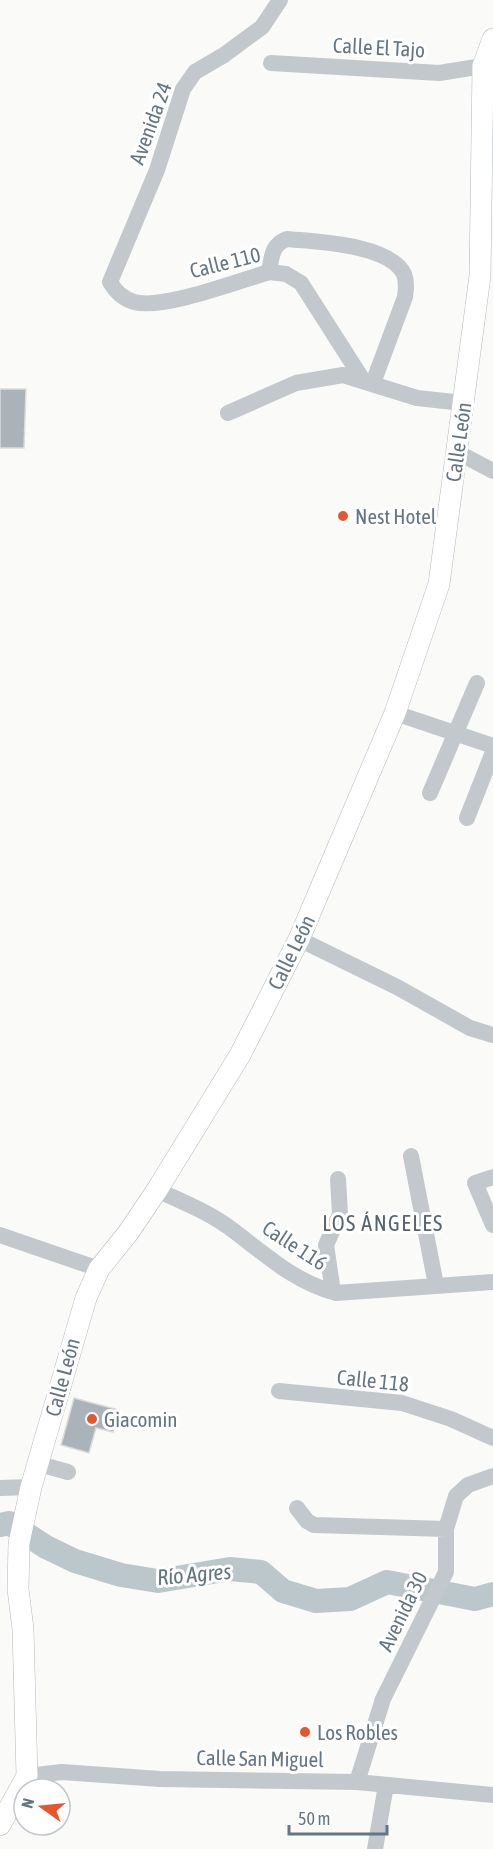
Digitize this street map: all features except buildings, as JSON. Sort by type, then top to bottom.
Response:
[{"type":"main road","name":"Calle León","points":[[27,1776],[23,1629],[18,1589],[19,1543],[74,1332],[99,1269],[128,1233],[157,1190],[240,1055],[299,939],[396,713],[439,584],[463,403],[486,277],[483,66],[493,39]]},
{"type":"main road","points":[[1,1820],[27,1776]]},
{"type":"street","name":"Avenida 24","points":[[117,294],[110,282],[157,170],[183,89],[195,72],[224,55],[262,27],[280,0]]},
{"type":"street","name":"Calle El Tajo","points":[[271,63],[439,73],[483,66]]},
{"type":"street","points":[[269,272],[274,248],[278,242],[287,239],[361,249],[394,262],[404,274],[405,297],[368,382]]},
{"type":"street","name":"Calle 110","points":[[117,294],[135,302],[160,303],[269,272],[286,274],[301,283],[368,382]]},
{"type":"street","points":[[228,413],[296,383],[343,375],[417,398],[463,403]]},
{"type":"street","points":[[457,452],[493,471]]},
{"type":"street","points":[[430,793],[477,683]]},
{"type":"street","points":[[396,713],[493,746]]},
{"type":"street","points":[[467,818],[493,752]]},
{"type":"street","points":[[299,939],[398,987],[470,1028],[493,1035]]},
{"type":"street","points":[[411,1156],[436,1285]]},
{"type":"street","points":[[493,1178],[475,1183],[493,1225]]},
{"type":"street","points":[[333,1292],[326,1245],[340,1214],[338,1179]]},
{"type":"street","name":"Calle 116","points":[[157,1190],[233,1230],[260,1252],[313,1287],[333,1292],[493,1282]]},
{"type":"street","points":[[0,1235],[99,1269]]},
{"type":"street","name":"Calle 118","points":[[279,1391],[402,1403],[451,1419],[493,1438]]},
{"type":"street","points":[[39,1464],[68,1472]]},
{"type":"street","name":"Avenida 30","points":[[357,1782],[383,1699],[446,1572],[446,1529],[456,1496],[468,1485],[493,1476]]},
{"type":"street","points":[[0,1488],[32,1487]]},
{"type":"street","points":[[297,1508],[314,1525],[446,1529]]},
{"type":"street","name":"Calle San Miguel","points":[[27,1776],[62,1772],[160,1779],[357,1782],[493,1795]]},
{"type":"street","points":[[375,1849],[386,1785]]},
{"type":"waterway","name":"Río Agres","points":[[0,1525],[9,1523],[46,1547],[75,1561],[121,1575],[158,1581],[230,1569],[261,1572],[283,1591],[316,1601],[350,1599],[387,1582],[475,1599],[493,1594]]},
{"type":"place","name":"Nest Hotel","points":[[343,516]]},
{"type":"place","name":"Giacomin","points":[[92,1419]]},
{"type":"place","name":"Los Robles","points":[[305,1732]]},
{"type":"district","name":"LOS ÁNGELES","points":[[383,1223]]}]
